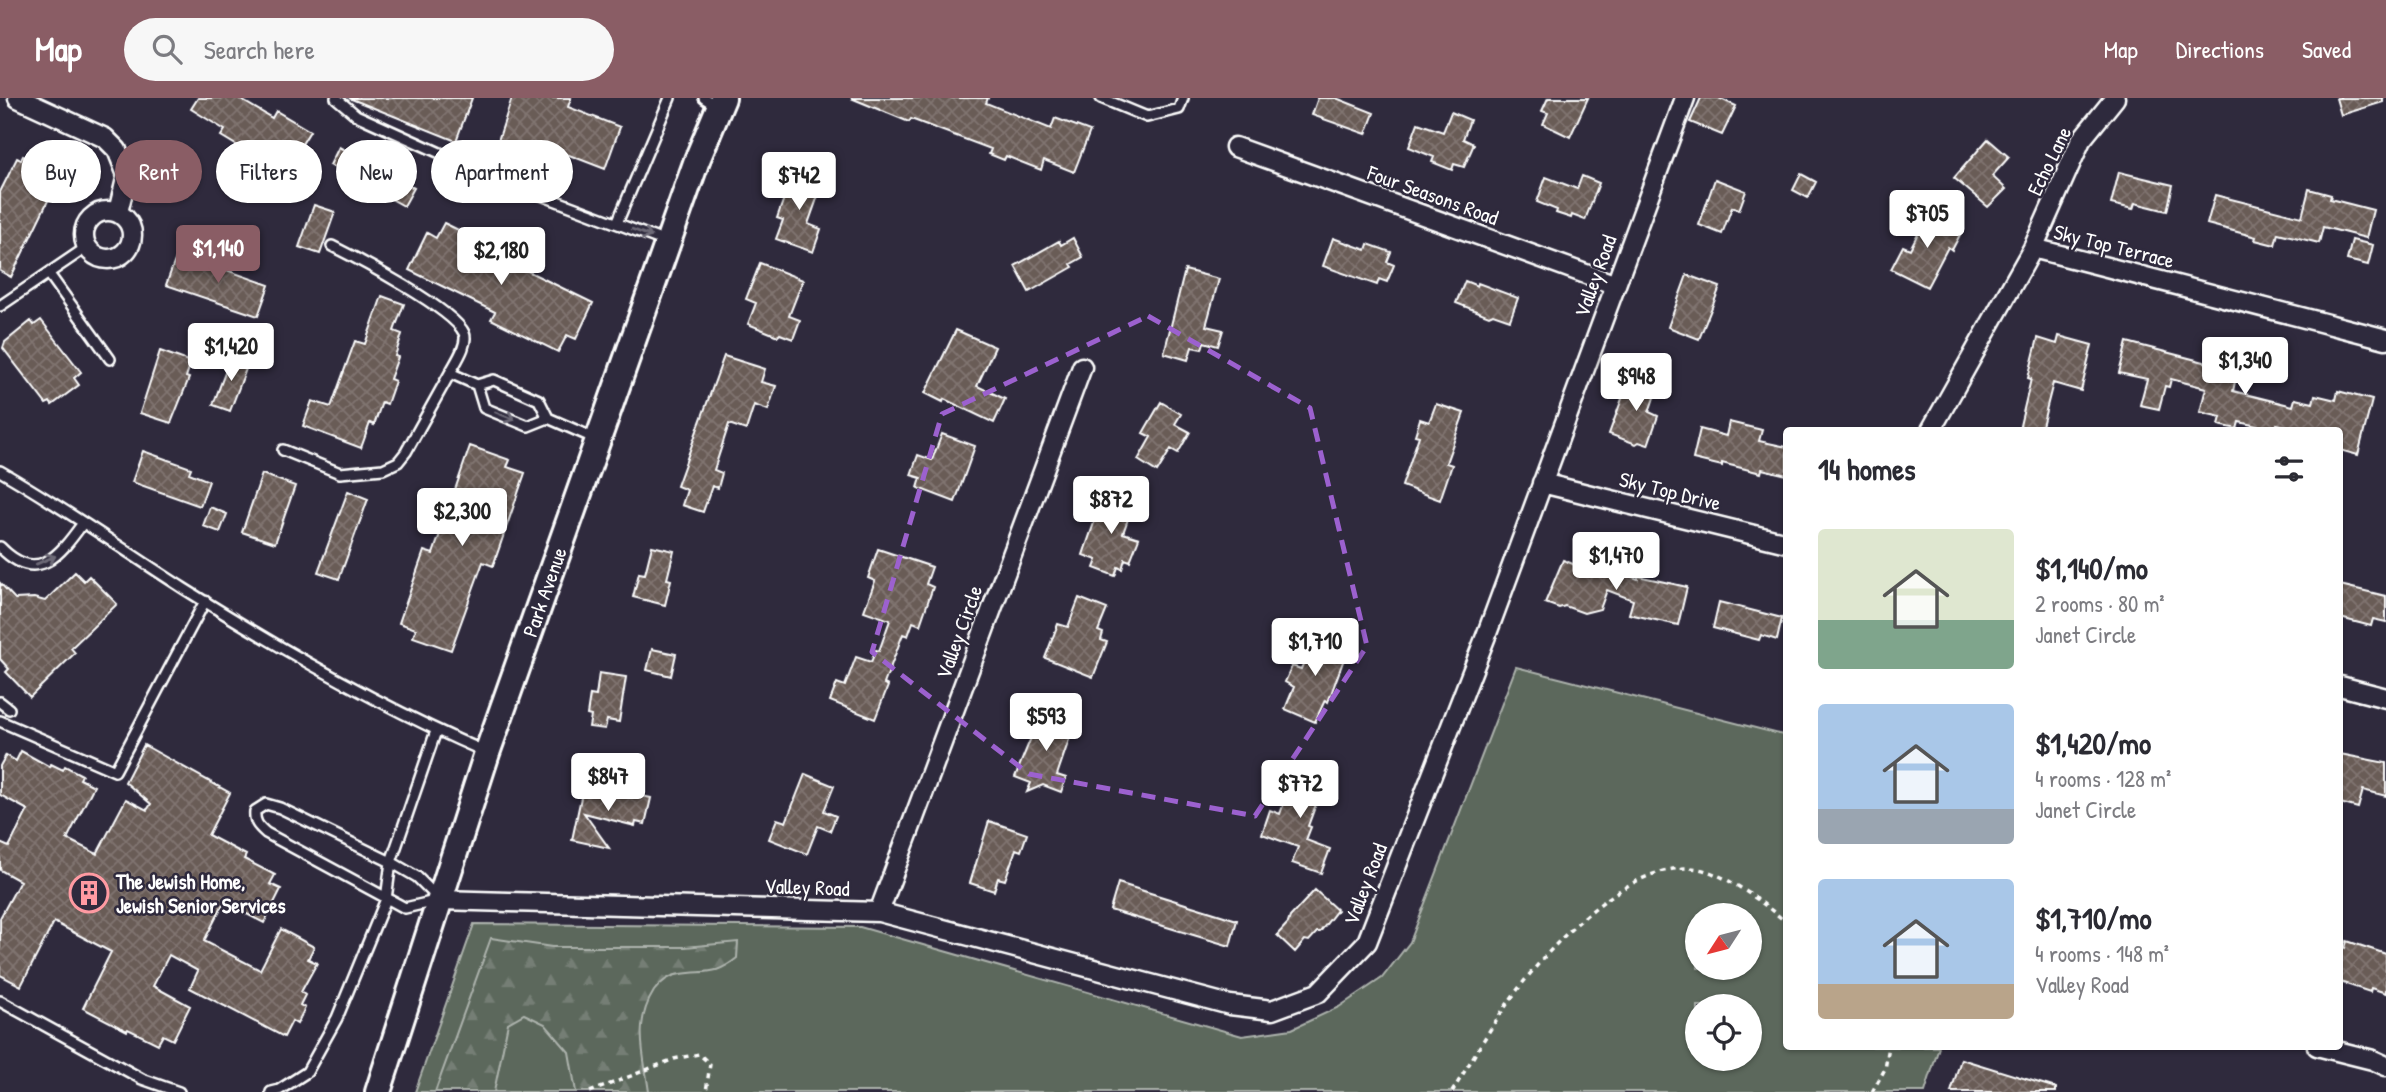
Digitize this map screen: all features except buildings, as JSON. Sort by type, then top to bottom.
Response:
[{"type":"main road","name":"Park Avenue","points":[[378,1092],[487,753],[697,160],[715,101]]},
{"type":"street","points":[[18,98],[105,138],[117,150],[127,175],[118,212]]},
{"type":"street","name":"Valley Road","points":[[440,900],[879,912],[1230,1004],[1272,1010],[1318,993],[1367,942],[1481,647],[1685,98]]},
{"type":"street","name":"Echo Lane","points":[[2033,248],[2081,141],[2115,98]]},
{"type":"street","name":"Four Seasons Road","points":[[1235,147],[1616,285]]},
{"type":"street","points":[[103,211],[118,212],[130,223],[132,239],[125,253],[118,257],[103,259],[87,247],[84,233],[90,219],[103,211]]},
{"type":"street","name":"Sky Top Terrace","points":[[1933,427],[2033,248],[2386,339]]},
{"type":"street","name":"Valley Circle","points":[[879,912],[1082,367]]},
{"type":"street","name":"Sky Top Drive","points":[[1542,483],[1783,542]]},
{"type":"street","points":[[2343,687],[2386,698]]},
{"type":"street","points":[[2333,1050],[2386,1066]]},
{"type":"lane","points":[[336,98],[356,115],[493,177],[667,242]]},
{"type":"lane","points":[[617,223],[670,98]]},
{"type":"lane","points":[[1101,98],[1147,117],[1179,109],[1183,98]]},
{"type":"lane","points":[[283,450],[340,473],[383,469],[398,461],[406,453],[465,341],[459,326],[425,299],[379,270],[332,246]]},
{"type":"lane","points":[[0,306],[87,247]]},
{"type":"lane","points":[[49,274],[110,359]]},
{"type":"lane","points":[[450,373],[477,385],[494,380],[539,400],[548,418],[598,439]]},
{"type":"lane","points":[[477,385],[484,408],[528,426],[548,418]]},
{"type":"lane","points":[[0,471],[205,601],[328,674],[436,731],[487,753]]},
{"type":"lane","points":[[0,547],[14,561],[32,565],[52,561],[83,523]]},
{"type":"lane","points":[[0,721],[115,771],[205,601]]},
{"type":"lane","points":[[0,702],[9,709]]},
{"type":"lane","points":[[271,1092],[279,1090],[307,1072],[337,1018],[386,899],[391,862],[436,731]]},
{"type":"lane","points":[[266,804],[274,804],[391,862],[416,877],[440,900],[405,908],[386,899],[266,833],[256,824],[255,811],[266,804]]},
{"type":"lane","points":[[0,1001],[142,1079],[179,1092]]},
{"type":"path","points":[[1452,1092],[1517,990],[1535,969],[1588,914],[1633,883],[1673,870],[1692,868],[1706,871],[1729,882],[1783,920]]},
{"type":"path","points":[[1872,1092],[1885,1069],[1888,1050]]},
{"type":"path","points":[[590,1092],[674,1059],[699,1055],[704,1056],[710,1063],[706,1092]]},
{"type":"highlighted area","points":[[1148,316],[1310,408],[1367,646],[1255,816],[1029,774],[872,652],[942,414]]},
{"type":"green space","points":[[1516,667],[1783,735],[1783,1050],[1938,1050],[1925,1092],[415,1092],[474,924],[860,927],[1242,1036],[1292,1029],[1339,1007],[1382,978],[1410,942]]},
{"type":"green space","points":[[491,938],[552,947],[685,947],[738,942],[737,958],[723,968],[673,976],[654,991],[644,1015],[642,1028],[649,1092],[576,1092],[569,1052],[545,1024],[524,1014],[508,1023],[494,1092],[435,1092]]},
{"type":"place","name":"The Jewish Home, Jewish Senior Services","points":[[89,893]]}]
